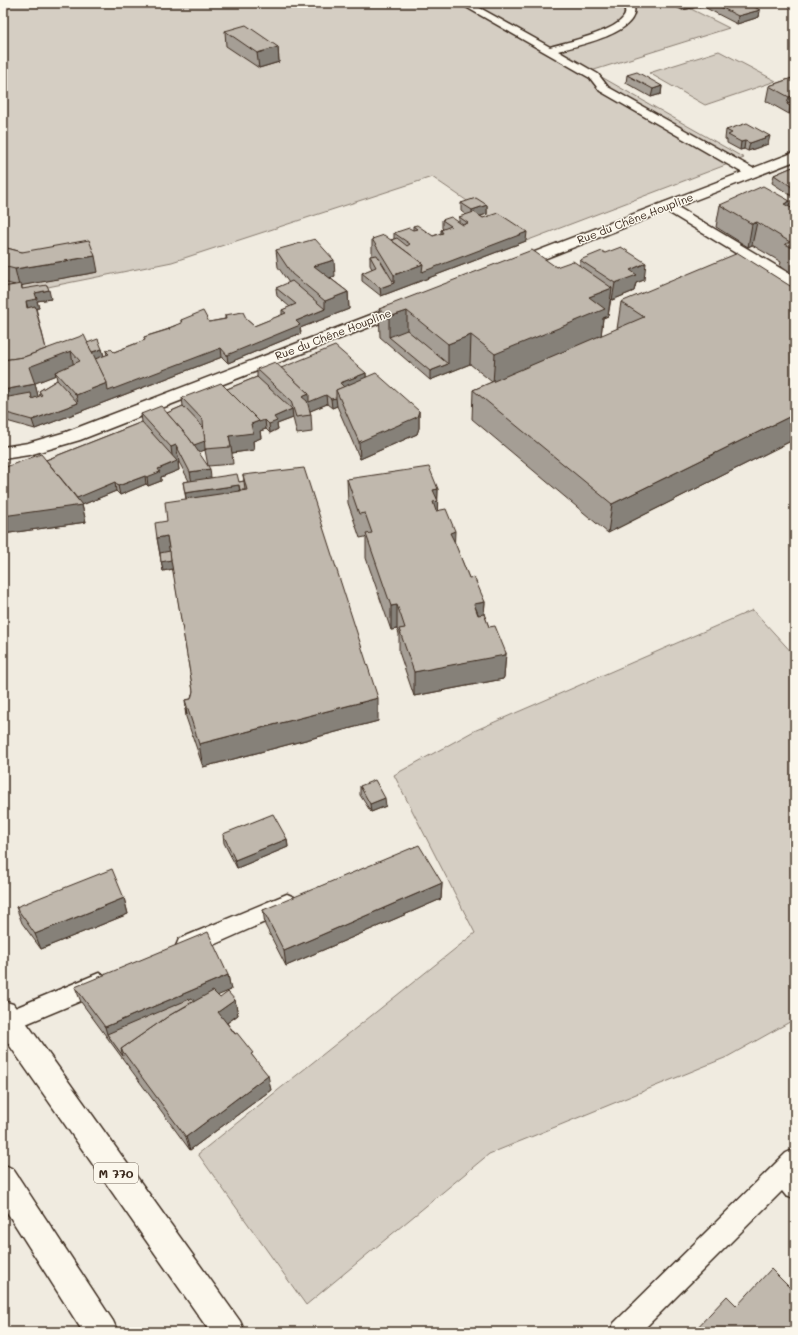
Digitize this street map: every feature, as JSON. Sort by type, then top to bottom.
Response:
[{"type":"street","name":"Rue du Chêne Houpline","points":[[499,271],[795,156]]},
{"type":"street","name":"Rue du Chêne Houpline","points":[[3,453],[29,449],[72,436],[419,301]]},
{"type":"street","name":"M 770","points":[[5,1015],[229,1332]]},
{"type":"street","points":[[3,1179],[102,1332]]},
{"type":"lane","points":[[464,3],[594,76],[604,90],[752,173]]},
{"type":"lane","points":[[548,50],[621,26],[630,16],[628,3]]},
{"type":"lane","points":[[667,206],[795,283]]},
{"type":"lane","points":[[170,953],[301,897]]},
{"type":"lane","points":[[5,1015],[118,975]]},
{"type":"lane","points":[[623,1332],[791,1174]]},
{"type":"shaded area","points":[[3,3],[684,3],[681,4],[729,28],[591,71],[744,158],[526,241],[432,177],[172,262],[3,296]]},
{"type":"shaded area","points":[[719,51],[776,81],[705,105],[649,73]]},
{"type":"shaded area","points":[[753,610],[795,656],[795,1019],[727,1057],[489,1154],[306,1305],[198,1154],[475,933],[394,775],[474,731]]},
{"type":"building","points":[[713,3],[747,3],[760,10],[738,16]]},
{"type":"building","points":[[246,25],[278,47],[257,53],[225,31]]},
{"type":"building","points":[[637,72],[662,86],[653,89],[627,75]]},
{"type":"building","points":[[795,77],[795,95],[789,97],[769,86]]},
{"type":"building","points":[[795,102],[795,104],[790,106],[787,104]]},
{"type":"building","points":[[747,123],[770,136],[750,143],[745,141],[741,142],[728,135],[732,133],[726,130]]},
{"type":"building","points":[[795,166],[795,189],[774,175]]},
{"type":"building","points":[[763,186],[790,201],[784,204],[795,210],[795,249],[785,244],[790,242],[757,222],[752,224],[720,205]]},
{"type":"building","points":[[476,198],[487,205],[472,210],[461,203]]},
{"type":"building","points":[[474,212],[483,218],[498,213],[527,232],[422,272],[423,264],[391,240],[397,238],[407,246],[410,244],[394,233],[409,228],[413,230],[417,229],[413,226],[417,225],[433,236],[443,233],[441,230],[451,226],[442,220],[451,217],[463,225],[468,223],[459,217]]},
{"type":"building","points":[[384,235],[423,264],[394,275],[372,239]]},
{"type":"building","points":[[315,239],[334,260],[314,266],[348,292],[325,301],[292,274],[276,250]]},
{"type":"building","points":[[89,240],[95,256],[15,269],[3,266],[3,247],[22,252]]},
{"type":"building","points":[[621,247],[646,263],[630,270],[637,275],[615,283],[580,260],[602,251],[605,253]]},
{"type":"building","points":[[532,250],[556,267],[573,261],[612,288],[589,297],[605,309],[495,354],[471,335],[448,344],[407,311],[389,317],[379,309]]},
{"type":"building","points":[[738,253],[795,289],[795,414],[612,504],[473,390],[644,317],[621,302]]},
{"type":"building","points":[[377,255],[394,283],[380,288],[362,273],[376,267],[370,256]]},
{"type":"building","points":[[292,281],[325,309],[296,321],[300,325],[227,355],[221,348],[108,391],[107,383],[95,359],[109,354],[106,351],[111,349],[114,352],[145,340],[144,337],[170,329],[169,328],[182,323],[181,320],[203,311],[209,322],[226,319],[225,315],[243,312],[247,320],[254,326],[286,313],[282,310],[296,304],[276,288]]},
{"type":"building","points":[[21,284],[22,289],[47,285],[49,290],[35,293],[37,299],[26,301],[27,308],[35,306],[46,349],[24,357],[3,360],[3,287]]},
{"type":"building","points":[[407,330],[448,364],[430,371],[389,337]]},
{"type":"building","points":[[84,335],[107,383],[76,395],[55,372],[80,361],[71,351],[29,367],[35,384],[3,390],[3,360],[24,357]]},
{"type":"building","points":[[98,339],[102,349],[92,352],[87,343]]},
{"type":"building","points":[[335,346],[366,373],[340,383],[344,387],[336,390],[336,398],[331,399],[326,395],[309,402],[309,394],[281,368]]},
{"type":"building","points":[[275,362],[309,394],[302,397],[307,401],[311,415],[296,417],[291,401],[257,369]]},
{"type":"building","points":[[376,373],[419,411],[417,417],[359,442],[336,390]]},
{"type":"building","points":[[257,377],[292,409],[274,417],[277,421],[269,424],[265,420],[259,422],[227,389]]},
{"type":"building","points":[[57,380],[78,403],[32,420],[3,412],[3,398],[31,393],[32,399],[42,395],[39,391]]},
{"type":"building","points":[[221,383],[259,421],[251,424],[253,433],[229,436],[231,447],[205,449],[203,420],[182,398]]},
{"type":"building","points":[[161,406],[189,438],[210,469],[190,472],[176,445],[171,447],[141,414]]},
{"type":"building","points":[[183,406],[203,427],[205,441],[194,445],[167,413]]},
{"type":"building","points":[[142,422],[177,461],[158,469],[160,472],[118,486],[115,482],[77,498],[46,460]]},
{"type":"building","points":[[41,454],[82,505],[3,516],[3,468]]},
{"type":"building","points":[[429,467],[438,489],[433,490],[438,501],[433,502],[436,511],[446,509],[455,531],[450,533],[469,578],[474,577],[485,602],[474,604],[478,615],[484,614],[489,627],[495,626],[506,653],[505,655],[414,672],[399,629],[405,628],[401,616],[397,605],[391,606],[366,534],[372,533],[365,513],[359,514],[347,479]]},
{"type":"building","points":[[304,468],[378,698],[199,744],[185,700],[191,699],[193,691],[167,536],[157,538],[155,523],[167,521],[165,502],[247,490],[243,475]]},
{"type":"building","points":[[237,474],[239,482],[244,481],[245,490],[240,490],[239,485],[185,493],[183,482]]},
{"type":"building","points":[[170,551],[171,560],[161,562],[160,553]]},
{"type":"building","points":[[375,780],[385,798],[370,804],[360,786]]},
{"type":"building","points":[[273,814],[287,839],[235,860],[223,834]]},
{"type":"building","points":[[419,845],[442,883],[284,951],[263,910]]},
{"type":"building","points":[[112,869],[124,898],[35,934],[16,907]]},
{"type":"building","points":[[208,932],[228,975],[105,1027],[75,987]]},
{"type":"building","points":[[213,991],[220,998],[228,992],[235,1000],[218,1012],[235,1034],[237,1033],[253,1053],[251,1054],[268,1075],[186,1137],[121,1049],[170,1015]]},
{"type":"building","points":[[192,998],[194,1001],[170,1015],[121,1049],[123,1056],[107,1034]]},
{"type":"building","points":[[771,1269],[795,1293],[795,1332],[693,1332],[727,1296],[737,1306]]}]
